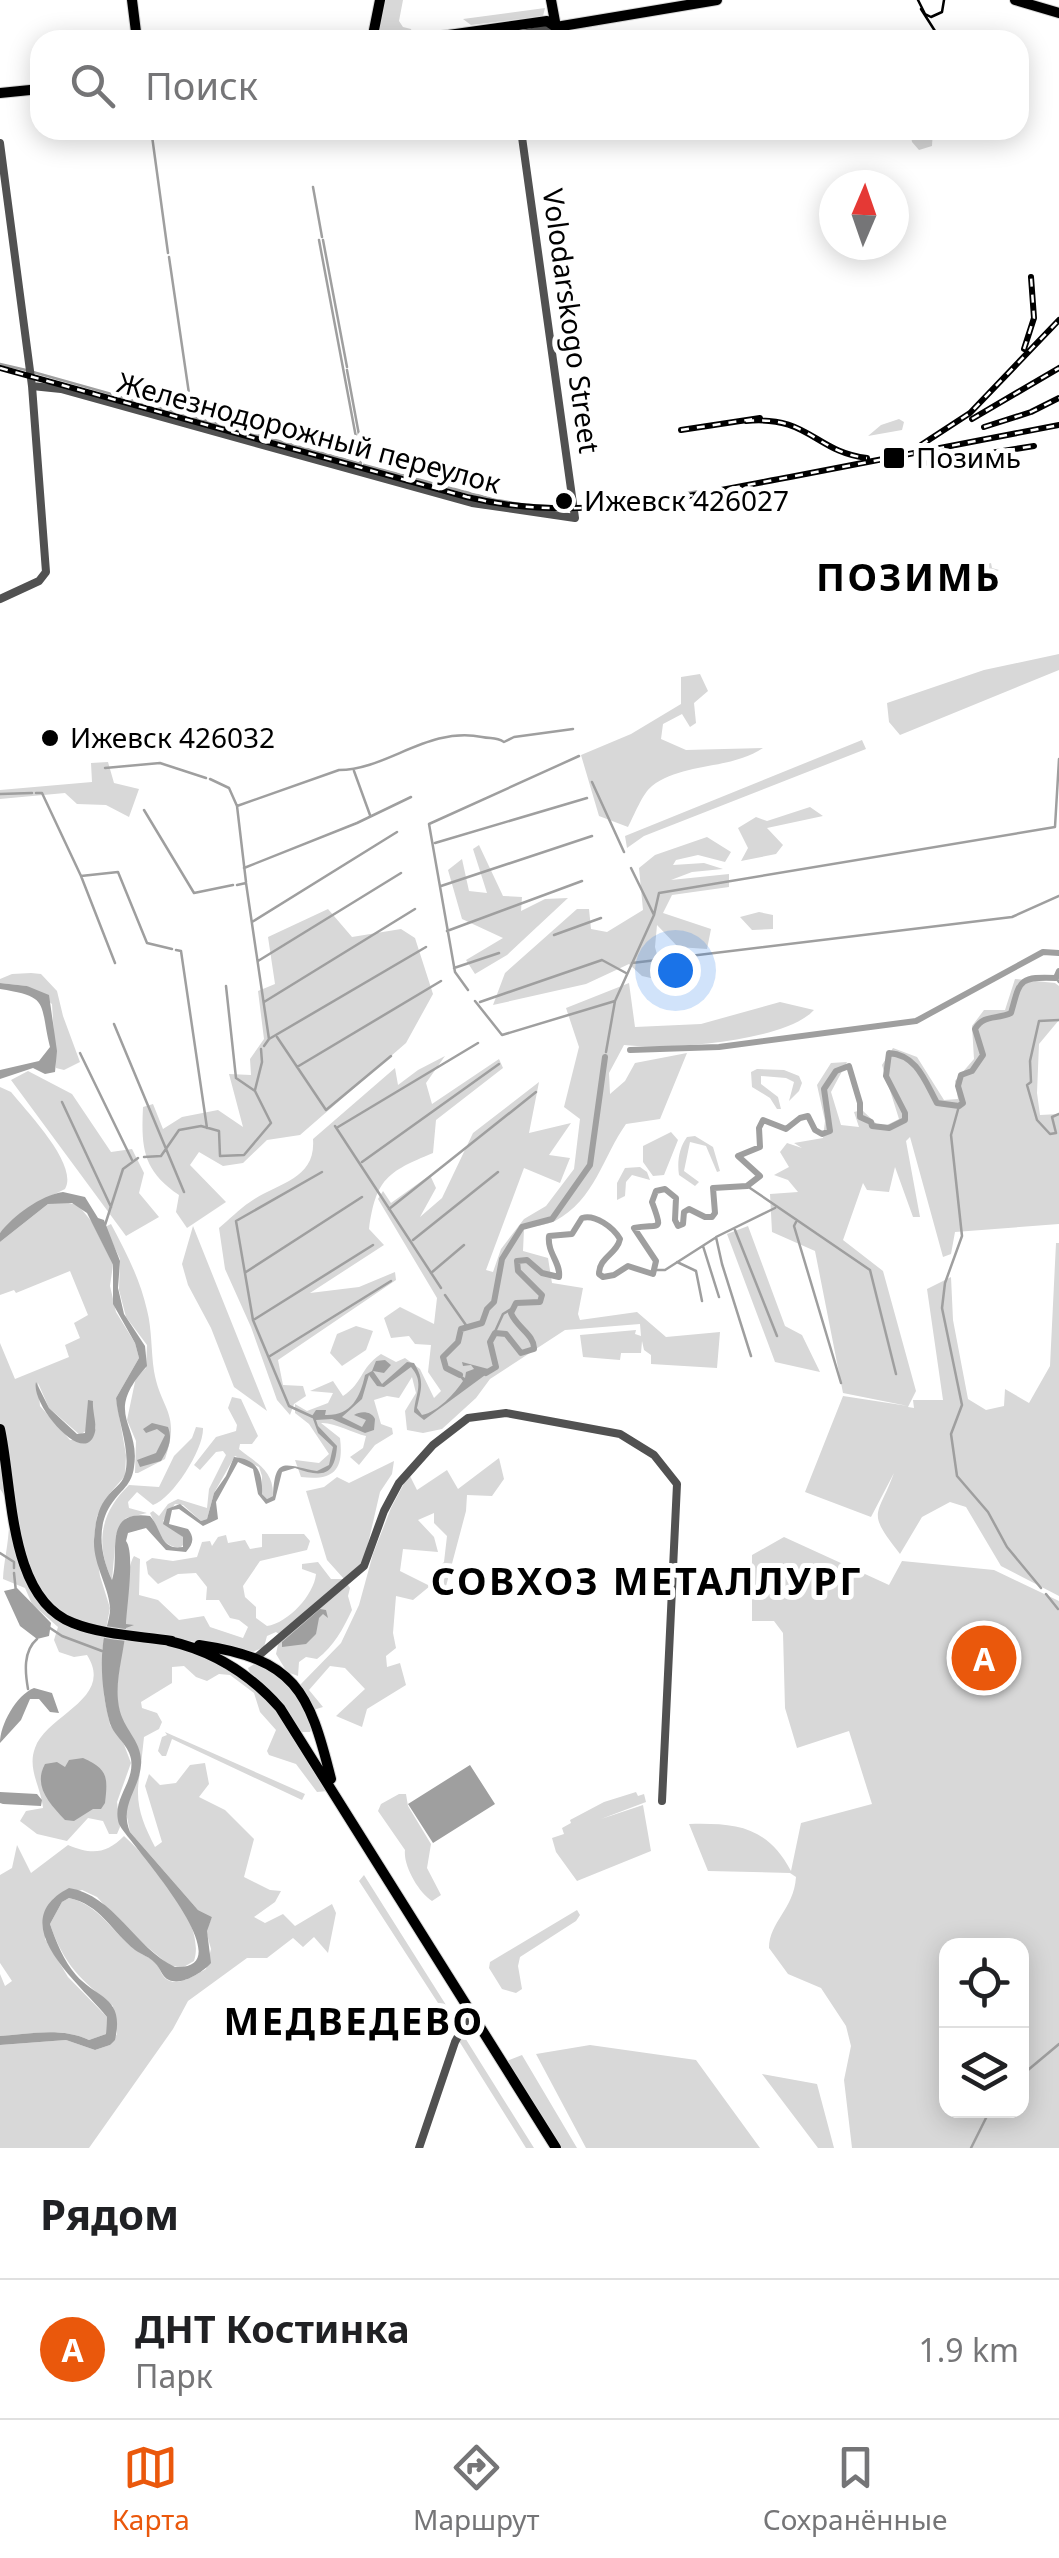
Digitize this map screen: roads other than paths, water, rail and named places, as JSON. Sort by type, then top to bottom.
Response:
[{"type":"main road","points":[[132,0],[136,30]]},
{"type":"main road","points":[[374,30],[380,0]]},
{"type":"main road","points":[[552,0],[552,29]]},
{"type":"main road","points":[[552,29],[718,0]]},
{"type":"main road","points":[[1015,0],[1059,13]]},
{"type":"main road","points":[[484,30],[547,21],[552,29]]},
{"type":"main road","points":[[0,92],[30,90]]},
{"type":"main road","points":[[0,1429],[28,1581],[37,1596],[60,1617],[98,1630],[238,1651],[275,1668],[296,1687],[316,1724],[333,1790]]},
{"type":"main road","points":[[169,1641],[198,1649],[240,1672],[270,1697],[299,1734],[556,2148]]},
{"type":"main road","points":[[240,1672],[256,1658]]},
{"type":"main road","points":[[299,1734],[307,1736],[314,1732],[316,1724]]},
{"type":"street","points":[[547,30],[552,29]]},
{"type":"street","name":"Volodarskogo Street","points":[[522,140],[575,518]]},
{"type":"street","points":[[0,143],[32,386],[44,534],[44,576],[0,599]]},
{"type":"street","name":"Железнодорожный переулок","points":[[32,386],[61,389],[472,503],[575,518]]},
{"type":"street","points":[[256,1658],[366,1564],[384,1511],[403,1478],[442,1436],[476,1415],[506,1414],[625,1436],[654,1455],[677,1484],[662,1801]]},
{"type":"street","points":[[419,2148],[462,2025],[471,2012]]},
{"type":"waterway","points":[[153,140],[168,253]]},
{"type":"waterway","points":[[313,187],[322,237]]},
{"type":"waterway","points":[[33,372],[361,464],[319,240]]},
{"type":"waterway","points":[[323,240],[347,367]]},
{"type":"waterway","points":[[169,257],[192,414]]},
{"type":"waterway","points":[[0,364],[26,370]]},
{"type":"waterway","points":[[347,370],[364,462]]},
{"type":"waterway","points":[[364,465],[525,505]]},
{"type":"waterway","points":[[578,507],[706,490]]},
{"type":"waterway","points":[[528,505],[570,507]]},
{"type":"waterway","points":[[237,806],[444,738],[462,735],[504,742],[514,737],[573,729]]},
{"type":"waterway","points":[[468,990],[455,972],[429,824],[579,756]]},
{"type":"waterway","points":[[654,915],[659,893],[1055,827],[1059,759]]},
{"type":"waterway","points":[[105,768],[160,763],[206,778]]},
{"type":"waterway","points":[[354,771],[370,815]]},
{"type":"waterway","points":[[210,779],[229,788],[237,806],[246,882]]},
{"type":"waterway","points":[[592,782],[624,852]]},
{"type":"waterway","points":[[0,794],[32,793]]},
{"type":"waterway","points":[[36,793],[42,793],[81,876],[118,872],[147,943],[172,949]]},
{"type":"waterway","points":[[244,868],[411,797]]},
{"type":"waterway","points":[[435,843],[587,798]]},
{"type":"waterway","points":[[144,810],[194,893],[233,885]]},
{"type":"waterway","points":[[252,922],[397,832]]},
{"type":"waterway","points":[[441,886],[592,836]]},
{"type":"waterway","points":[[606,1052],[615,1001],[654,915],[631,868]]},
{"type":"waterway","points":[[258,961],[401,873]]},
{"type":"waterway","points":[[81,876],[115,963]]},
{"type":"waterway","points":[[447,931],[582,881]]},
{"type":"waterway","points":[[237,885],[246,883],[269,1039]]},
{"type":"waterway","points":[[632,963],[1012,917],[1059,896]]},
{"type":"waterway","points":[[264,1002],[415,909]]},
{"type":"waterway","points":[[554,935],[601,918]]},
{"type":"waterway","points":[[264,1046],[269,1039],[426,947]]},
{"type":"waterway","points":[[176,950],[181,951],[207,1128]]},
{"type":"waterway","name":"Позимь","points":[[630,1050],[719,1047],[916,1021],[1043,952],[1059,953]]},
{"type":"waterway","points":[[454,968],[499,953]]},
{"type":"waterway","points":[[480,1002],[602,960],[626,973]]},
{"type":"waterway","points":[[486,1373],[496,1367],[490,1342],[495,1333],[506,1334],[521,1353],[534,1349],[532,1339],[511,1313],[516,1303],[540,1302],[542,1295],[518,1271],[517,1261],[527,1260],[542,1273],[559,1277],[549,1236],[572,1234],[582,1218],[598,1220],[620,1239],[602,1263],[599,1274],[614,1275],[628,1266],[653,1274],[656,1261],[634,1228],[657,1225],[652,1202],[656,1191],[665,1189],[676,1198],[678,1226],[683,1224],[684,1212],[689,1209],[712,1217],[713,1188],[747,1186],[760,1176],[738,1156],[760,1147],[759,1128],[763,1120],[786,1129],[808,1116],[815,1130],[822,1134],[830,1131],[824,1089],[836,1071],[849,1066],[860,1117],[872,1126],[889,1128],[905,1120],[886,1076],[889,1053],[913,1064],[937,1103],[959,1106],[963,1103],[958,1086],[961,1075],[972,1071],[983,1055],[975,1029],[986,1019],[1011,1013],[1022,983],[1034,978],[1056,978],[1059,971]]},
{"type":"waterway","name":"Позимь","points":[[1056,978],[1059,982]]},
{"type":"waterway","points":[[297,1067],[441,981]]},
{"type":"waterway","points":[[144,1157],[161,1156],[179,1130],[201,1126],[219,1131],[220,1156],[244,1155],[271,1123],[255,1091],[236,1078],[226,986]]},
{"type":"waterway","points":[[475,1001],[502,1035],[615,1001]]},
{"type":"waterway","name":"Позимь","points":[[1059,1020],[1039,1021],[1030,1061],[1031,1082],[1027,1085],[1037,1120],[1050,1134],[1056,1133],[1052,1117],[1059,1114]]},
{"type":"waterway","points":[[114,1024],[184,1192]]},
{"type":"waterway","points":[[277,1037],[326,1110],[391,1056]]},
{"type":"waterway","points":[[338,1127],[478,1043]]},
{"type":"waterway","points":[[255,1090],[261,1049]]},
{"type":"waterway","points":[[80,1053],[132,1160]]},
{"type":"waterway","name":"Позимь","points":[[460,1375],[446,1368],[443,1357],[458,1342],[461,1329],[482,1323],[494,1302],[502,1259],[522,1227],[552,1219],[590,1165],[605,1057]]},
{"type":"waterway","points":[[362,1162],[499,1064]]},
{"type":"waterway","points":[[389,1209],[536,1092]]},
{"type":"waterway","points":[[62,1102],[111,1207]]},
{"type":"waterway","points":[[959,1106],[951,1135],[962,1236],[945,1283],[942,1308],[962,1405],[951,1434],[957,1476],[988,1512],[1007,1547],[1041,1588]]},
{"type":"waterway","points":[[335,1126],[441,1288]]},
{"type":"waterway","points":[[105,1225],[123,1169],[138,1158]]},
{"type":"waterway","points":[[313,1417],[289,1406],[253,1320],[236,1221],[322,1172]]},
{"type":"waterway","points":[[413,1240],[498,1172]]},
{"type":"waterway","points":[[747,1186],[870,1270],[896,1374]]},
{"type":"waterway","points":[[246,1272],[362,1197]]},
{"type":"waterway","points":[[751,1356],[716,1237],[775,1208]]},
{"type":"waterway","points":[[796,1222],[794,1226],[841,1383]]},
{"type":"waterway","points":[[735,1230],[777,1336]]},
{"type":"waterway","points":[[656,1270],[665,1270],[715,1238]]},
{"type":"waterway","points":[[255,1319],[373,1245]]},
{"type":"waterway","points":[[431,1273],[464,1245]]},
{"type":"waterway","points":[[703,1246],[719,1297]]},
{"type":"waterway","points":[[677,1262],[696,1271],[702,1301]]},
{"type":"waterway","points":[[270,1356],[391,1281]]},
{"type":"waterway","points":[[445,1295],[468,1328]]},
{"type":"waterway","points":[[493,1336],[503,1314],[513,1308]]},
{"type":"waterway","points":[[0,1553],[14,1562],[14,1568]]},
{"type":"waterway","points":[[14,1573],[16,1592]]},
{"type":"waterway","points":[[1046,1594],[1058,1609]]},
{"type":"waterway","points":[[47,1626],[102,1651]]},
{"type":"waterway","points":[[28,1689],[27,1656],[37,1639]]},
{"type":"waterway","points":[[1029,2069],[1059,2044]]},
{"type":"waterway","points":[[971,2148],[986,2118]]},
{"type":"tram line","points":[[918,0],[931,17],[942,12],[944,0]]},
{"type":"tram line","points":[[921,9],[934,30]]},
{"type":"railway","points":[[1024,349],[1034,318],[1031,277]]},
{"type":"railway","points":[[921,445],[970,413],[1059,320]]},
{"type":"railway","points":[[0,368],[467,497],[549,508],[669,499],[1059,425]]},
{"type":"railway","points":[[972,419],[1059,368]]},
{"type":"railway","points":[[984,427],[1059,398]]},
{"type":"railway","points":[[681,430],[760,418]]},
{"type":"railway","points":[[746,421],[784,423],[835,449],[867,458]]},
{"type":"railway","points":[[928,463],[1034,446]]},
{"type":"place","name":"Позимь","points":[[894,458]]},
{"type":"place","name":"Ижевск 426027","points":[[564,501]]},
{"type":"place","name":"Ижевск 426032","points":[[50,738]]},
{"type":"place","name":"ДНТ Костинка","points":[[984,1658]]},
{"type":"district","name":"ПОЗИМЬ","points":[[909,578]]},
{"type":"district","name":"СОВХОЗ МЕТАЛЛУРГ","points":[[647,1582]]},
{"type":"district","name":"МЕДВЕДЕВО","points":[[354,2022]]}]
